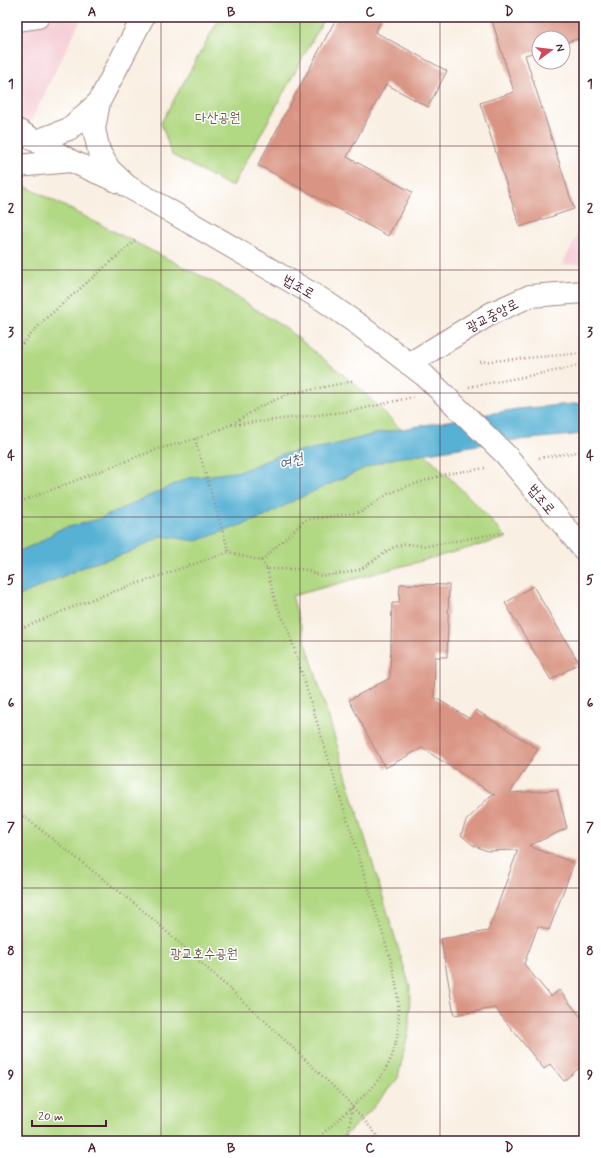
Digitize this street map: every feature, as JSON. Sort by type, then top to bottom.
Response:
[{"type":"street","points":[[17,20],[38,17]]},
{"type":"street","name":"법조로","points":[[143,17],[99,102],[94,129],[99,151],[110,169],[127,186],[323,300],[359,325],[417,370],[506,455],[584,550]]},
{"type":"street","points":[[36,141],[69,129],[99,102]]},
{"type":"street","points":[[17,130],[71,161],[127,186]]},
{"type":"street","points":[[17,166],[71,161]]},
{"type":"street","name":"광교중앙로","points":[[417,370],[492,313],[530,296],[584,292]]},
{"type":"path","points":[[17,350],[44,320],[137,239]]},
{"type":"path","points":[[480,362],[584,352]]},
{"type":"path","points":[[468,387],[560,370],[584,364]]},
{"type":"path","points":[[17,503],[155,450],[195,438],[230,425],[261,406],[289,394],[354,380]]},
{"type":"path","points":[[230,425],[352,411],[415,396]]},
{"type":"path","points":[[195,438],[229,552]]},
{"type":"path","points":[[538,459],[584,451]]},
{"type":"path","points":[[261,561],[305,520],[361,512],[388,494],[405,487],[446,474],[492,467]]},
{"type":"path","points":[[267,569],[304,569],[321,576],[345,573],[361,568],[392,548],[404,544],[427,546],[506,532]]},
{"type":"path","points":[[17,630],[95,598],[229,552],[261,561],[267,569],[275,601],[291,639],[396,979],[399,1002],[398,1024],[390,1062],[372,1086],[316,1141]]},
{"type":"path","points":[[17,812],[145,912],[266,1022],[345,1098],[382,1141]]},
{"type":"path","points":[[348,1141],[352,1106]]},
{"type":"path","points":[[576,1141],[584,1140]]},
{"type":"shaded area","points":[[17,17],[82,17],[17,150]]},
{"type":"shaded area","points":[[584,222],[584,264],[562,265]]},
{"type":"green space","name":"다산공원","points":[[220,17],[325,17],[232,187],[172,155],[161,123]]},
{"type":"green space","name":"광교호수공원","points":[[17,182],[215,283],[288,330],[357,386],[482,510],[506,538],[292,596],[410,987],[409,1029],[398,1078],[370,1111],[339,1141],[17,1141]]},
{"type":"water","name":"여천","points":[[584,403],[584,434],[497,442],[396,458],[374,464],[295,500],[264,517],[197,541],[162,536],[131,552],[88,565],[17,597],[17,552],[40,542],[58,530],[99,519],[188,478],[241,471],[282,454],[329,446],[379,433],[517,409]]},
{"type":"building","points":[[337,17],[383,17],[375,32],[447,71],[428,107],[386,84],[347,157],[412,192],[388,236],[258,165]]},
{"type":"building","points":[[491,17],[584,17],[584,37],[571,41],[571,30],[531,30],[531,53],[525,55],[574,209],[520,227],[480,103],[514,92]]},
{"type":"building","points":[[400,584],[449,585],[447,657],[435,657],[434,697],[470,719],[476,710],[538,749],[510,793],[557,790],[567,828],[529,846],[574,863],[549,930],[538,926],[524,964],[551,997],[559,990],[584,1021],[584,1064],[564,1081],[550,1064],[544,1069],[495,1008],[454,1015],[441,939],[488,931],[518,850],[487,851],[473,845],[461,835],[466,821],[491,795],[495,795],[422,748],[385,768],[349,700],[390,678],[392,603],[399,603]]},
{"type":"building","points":[[533,586],[579,663],[551,680],[505,603]]}]
